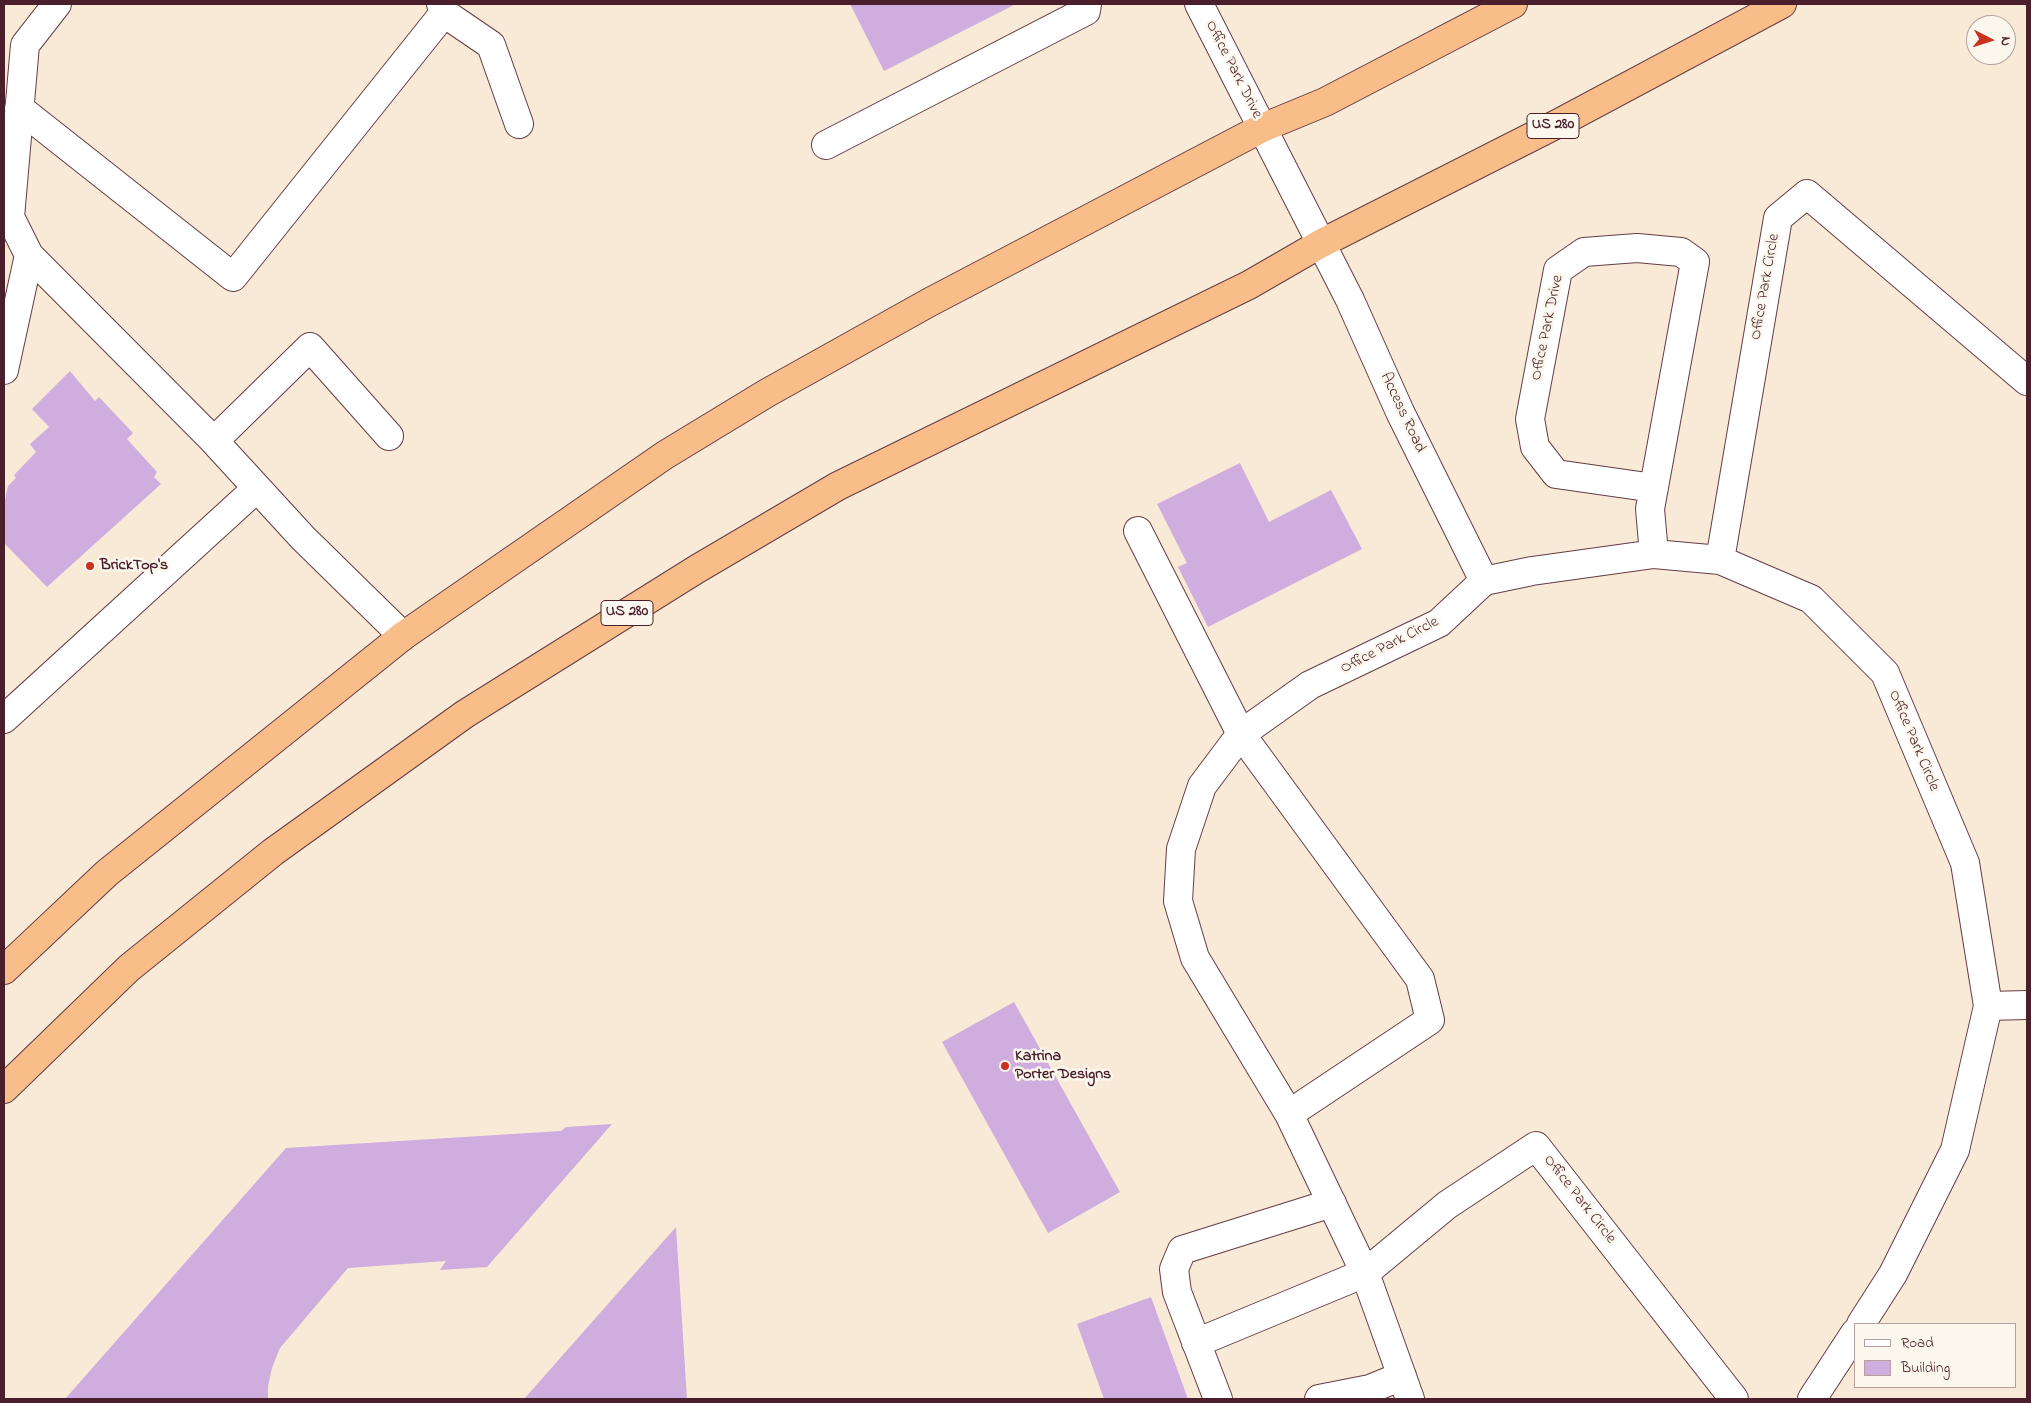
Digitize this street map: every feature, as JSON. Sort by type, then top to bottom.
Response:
[{"type":"highway","points":[[4,970],[107,873],[403,636],[665,455],[767,393],[930,302],[1262,128],[1325,102],[1513,4]]},
{"type":"highway","name":"US 280","points":[[4,1089],[129,968],[273,852],[465,714],[690,574],[838,486],[1249,285],[1320,244],[1559,123],[1782,4]]},
{"type":"street","points":[[57,4],[25,45],[10,217],[29,255],[214,441],[302,538],[403,636]]},
{"type":"street","points":[[826,145],[1086,11],[1088,4]]},
{"type":"street","name":"Office Park Drive","points":[[1199,4],[1320,244]]},
{"type":"street","points":[[19,108],[233,277],[443,8],[492,45],[519,124]]},
{"type":"street","name":"Office Park Circle","points":[[1720,560],[1778,218],[1807,194],[2027,381]]},
{"type":"street","name":"Access Road","points":[[1320,244],[1350,300],[1400,412],[1484,581]]},
{"type":"street","name":"Office Park Drive","points":[[1654,488],[1556,474],[1535,447],[1530,419],[1558,270],[1584,252],[1637,248],[1681,252],[1695,262],[1654,488],[1650,509],[1654,554]]},
{"type":"street","points":[[4,370],[29,255]]},
{"type":"street","points":[[214,441],[310,347],[389,436]]},
{"type":"street","points":[[4,719],[257,488]]},
{"type":"street","points":[[1138,531],[1241,734],[1420,979],[1430,1020],[1289,1114]]},
{"type":"street","name":"Office Park Circle","points":[[1406,1388],[1365,1273],[1289,1114],[1195,958],[1178,901],[1181,848],[1202,786],[1241,734],[1310,685],[1439,623],[1484,581],[1532,571],[1654,554],[1720,560],[1811,599],[1885,673],[1964,863],[1988,1006],[1955,1150],[1893,1274],[1862,1323]]},
{"type":"street","points":[[1988,1006],[2027,1005]]},
{"type":"street","name":"Office Park Circle","points":[[1365,1273],[1447,1205],[1536,1146],[1734,1399]]},
{"type":"street","points":[[1218,1399],[1176,1292],[1174,1269],[1182,1250],[1332,1203]]},
{"type":"street","points":[[1196,1343],[1365,1273]]},
{"type":"street","points":[[1812,1399],[1854,1335]]},
{"type":"street","points":[[1319,1399],[1370,1389],[1406,1388]]},
{"type":"building","points":[[850,4],[1016,4],[884,71]]},
{"type":"building","points":[[70,371],[95,401],[99,397],[133,433],[127,439],[157,472],[154,477],[161,484],[47,587],[4,543],[4,505],[8,486],[16,478],[14,475],[36,452],[30,444],[49,427],[32,409]]},
{"type":"building","points":[[1240,463],[1269,522],[1331,490],[1362,549],[1208,627],[1178,567],[1187,563],[1157,504]]},
{"type":"building","points":[[1014,1002],[1120,1192],[1048,1233],[942,1042]]},
{"type":"building","points":[[612,1124],[487,1267],[440,1270],[446,1261],[348,1268],[280,1348],[272,1368],[268,1386],[268,1399],[65,1399],[286,1148],[561,1131],[566,1127]]},
{"type":"building","points":[[676,1227],[687,1399],[524,1399]]},
{"type":"building","points":[[1151,1297],[1188,1399],[1104,1399],[1077,1324]]},
{"type":"place","name":"BrickTop's","points":[[90,566]]},
{"type":"place","name":"Katrina Porter Designs","points":[[1005,1066]]}]
